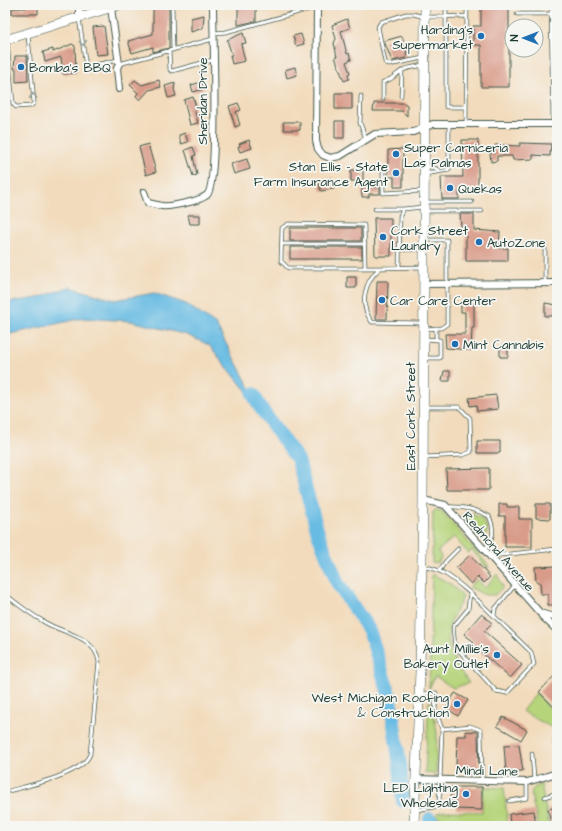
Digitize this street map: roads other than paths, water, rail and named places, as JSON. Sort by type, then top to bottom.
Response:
[{"type":"street","points":[[79,5],[79,18]]},
{"type":"street","name":"Sheridan Drive","points":[[144,192],[148,203],[169,205],[201,198],[207,195],[213,177],[214,159],[213,5]]},
{"type":"street","name":"East Cork Street","points":[[414,826],[419,694],[423,500],[425,5]]},
{"type":"street","points":[[317,6],[316,122],[318,149],[323,155],[330,158],[340,156],[375,134],[413,132],[424,129],[433,124],[555,124]]},
{"type":"street","points":[[6,40],[115,7],[119,89]]},
{"type":"street","points":[[424,284],[557,283]]},
{"type":"street","name":"Redmond Avenue","points":[[423,500],[446,507],[540,614]]},
{"type":"street","points":[[540,614],[557,618]]},
{"type":"street","points":[[540,614],[557,630]]},
{"type":"street","name":"Mindi Lane","points":[[416,779],[526,782],[557,772]]},
{"type":"lane","points":[[172,5],[171,71],[213,60]]},
{"type":"lane","points":[[446,5],[446,107],[466,107]]},
{"type":"lane","points":[[466,124],[467,5]]},
{"type":"lane","points":[[551,5],[555,124]]},
{"type":"lane","points":[[79,18],[86,67],[118,62],[171,50],[226,32],[317,6]]},
{"type":"lane","points":[[424,61],[389,65],[385,62],[378,27],[381,22],[406,14],[425,17],[467,16]]},
{"type":"lane","points":[[517,14],[557,14]]},
{"type":"lane","points":[[552,33],[557,33]]},
{"type":"lane","points":[[6,40],[13,104],[16,107],[31,106],[34,103],[28,34]]},
{"type":"lane","points":[[383,99],[383,82],[392,80],[402,71],[424,61]]},
{"type":"lane","points":[[401,96],[402,71]]},
{"type":"lane","points":[[361,96],[360,123],[366,139]]},
{"type":"lane","points":[[424,170],[433,174],[440,171],[449,170],[449,125]]},
{"type":"lane","points":[[424,170],[433,167],[440,171]]},
{"type":"lane","points":[[383,172],[384,193],[424,191]]},
{"type":"lane","points":[[375,209],[403,209],[472,202]]},
{"type":"lane","points":[[424,207],[482,211]]},
{"type":"lane","points":[[399,268],[400,216],[403,209]]},
{"type":"lane","points":[[365,267],[364,224],[288,224],[282,228],[281,261],[288,268],[424,267]]},
{"type":"lane","points":[[380,268],[365,288],[365,310],[372,322],[436,328],[447,324],[447,240],[400,250]]},
{"type":"lane","points":[[282,244],[365,244]]},
{"type":"lane","points":[[545,245],[545,283]]},
{"type":"lane","points":[[436,328],[436,340]]},
{"type":"lane","points":[[424,339],[440,340],[440,358],[424,358]]},
{"type":"lane","points":[[423,407],[460,407],[470,418],[471,452],[463,455],[423,457]]},
{"type":"lane","points":[[446,507],[458,506],[471,508],[489,516],[492,524],[493,536],[491,542],[484,550]]},
{"type":"lane","points":[[439,571],[446,561],[458,549]]},
{"type":"lane","points":[[489,556],[557,549]]},
{"type":"lane","points":[[422,567],[432,568],[454,579],[470,593],[531,652],[534,664],[508,693],[496,691],[455,646],[453,627],[468,609],[470,593]]},
{"type":"lane","points":[[494,616],[495,609],[515,585]]},
{"type":"lane","points":[[5,594],[46,623],[83,639],[95,651],[99,662],[90,754],[86,762],[68,773],[5,792]]},
{"type":"lane","points":[[414,811],[439,806],[441,780],[442,729],[435,710],[436,693],[419,694]]},
{"type":"lane","points":[[442,729],[470,726],[481,730],[482,780]]},
{"type":"lane","points":[[532,754],[534,779]]},
{"type":"lane","points":[[509,801],[527,798],[526,782]]},
{"type":"lane","points":[[545,797],[557,793]]},
{"type":"water","points":[[69,287],[115,300],[154,293],[186,304],[216,325],[262,410],[209,345],[187,335],[131,321],[83,318],[10,334],[5,337],[5,306],[11,302],[38,298]]},
{"type":"waterway","points":[[253,394],[262,410],[298,460],[318,533],[338,584],[369,630],[390,697],[400,766],[403,801]]},
{"type":"waterway","points":[[430,819],[435,826]]},
{"type":"place","name":"Harding's Supermarket","points":[[481,36]]},
{"type":"place","name":"Bomba's BBQ","points":[[21,67]]},
{"type":"place","name":"Super Carniceria Las Palmas","points":[[396,154]]},
{"type":"place","name":"Stan Ellis - State Farm Insurance Agent","points":[[396,173]]},
{"type":"place","name":"Quekas","points":[[450,188]]},
{"type":"place","name":"Cork Street Laundry","points":[[383,237]]},
{"type":"place","name":"AutoZone","points":[[479,242]]},
{"type":"place","name":"Car Care Center","points":[[382,300]]},
{"type":"place","name":"Mint Cannabis","points":[[455,344]]},
{"type":"place","name":"Aunt Millie's Bakery Outlet","points":[[497,655]]},
{"type":"place","name":"West Michigan Roofing & Construction","points":[[457,704]]},
{"type":"place","name":"LED Lighting Wholesale","points":[[466,794]]}]
